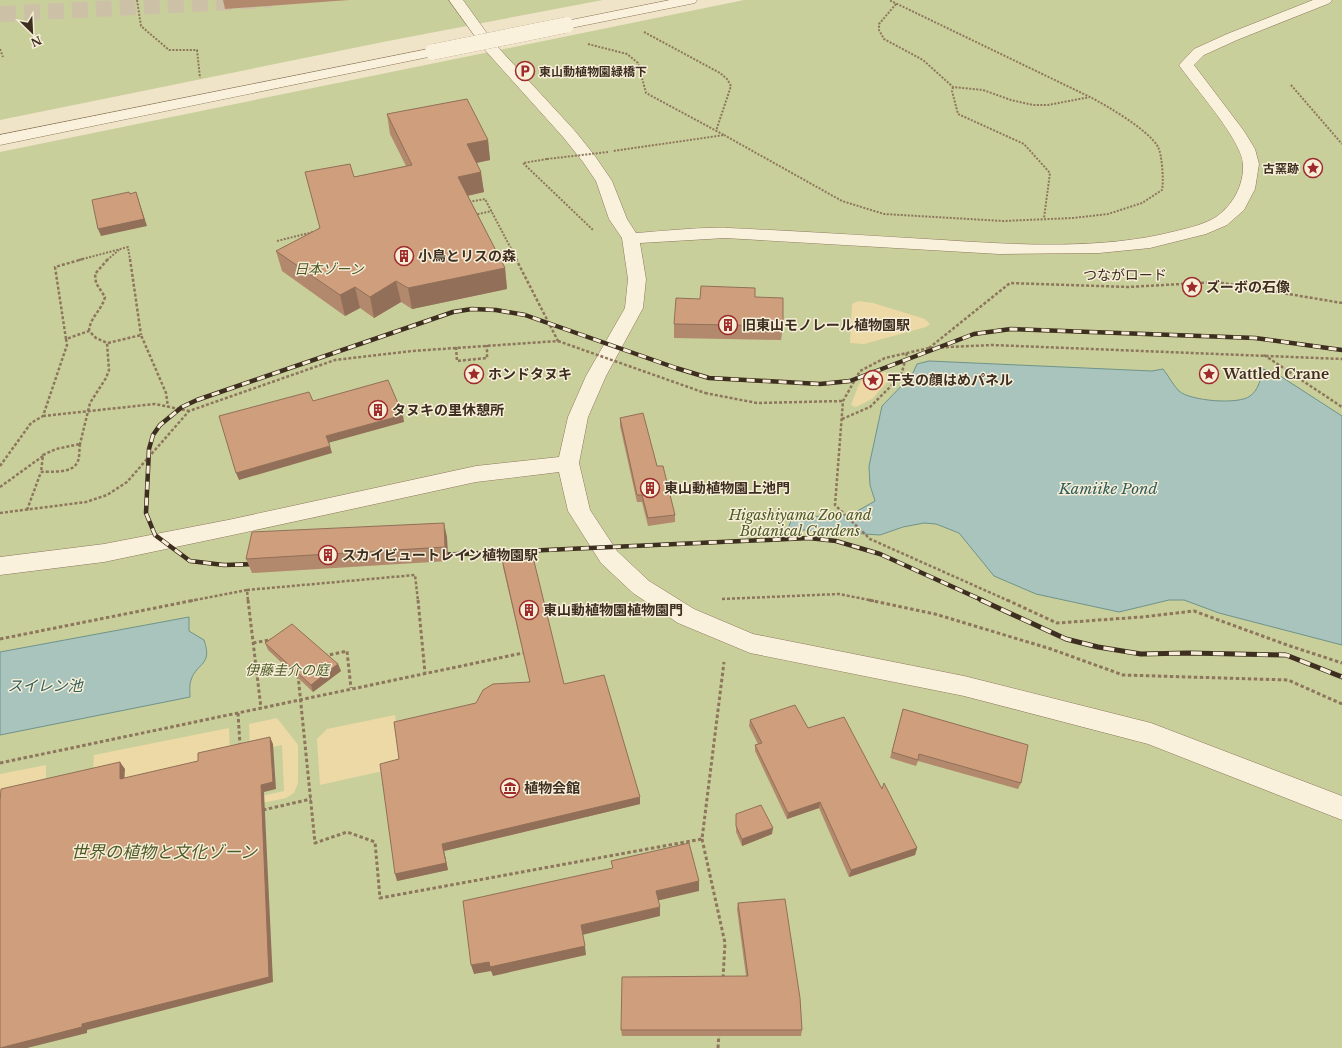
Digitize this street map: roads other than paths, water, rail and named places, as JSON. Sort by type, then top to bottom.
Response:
[{"type":"street","points":[[456,0],[490,46],[589,159],[604,182],[618,219],[631,238],[637,279],[634,308],[596,376],[578,417],[568,462],[579,511],[609,556],[641,587],[686,616],[750,643],[964,686],[1151,734],[1342,808]]},
{"type":"street","points":[[0,140],[690,0]]},
{"type":"street","points":[[631,238],[725,233],[928,246],[1014,249],[1099,248],[1150,243],[1200,230],[1221,221],[1238,206],[1247,189],[1251,164],[1246,149],[1236,131],[1186,65],[1199,52],[1232,37],[1325,0]]},
{"type":"street","points":[[0,566],[104,553],[228,528],[476,474],[568,462]]},
{"type":"water","name":"Kamiike Pond","points":[[929,361],[1152,371],[1163,369],[1179,391],[1193,397],[1214,401],[1244,399],[1253,394],[1262,375],[1259,368],[1274,372],[1342,416],[1342,645],[1219,613],[1184,600],[1169,600],[1119,612],[1036,594],[994,576],[959,533],[936,524],[924,523],[903,527],[880,535],[788,529],[792,518],[852,514],[875,501],[870,485],[869,466],[882,406],[912,375],[917,364]]},
{"type":"water","name":"スイレン池","points":[[189,617],[189,631],[204,640],[207,655],[191,680],[190,697],[0,735],[0,652]]},
{"type":"tunnel","points":[[0,14],[271,0]]},
{"type":"railway","points":[[259,564],[224,565],[190,561],[155,535],[146,513],[149,449],[153,435],[160,425],[182,407],[197,400],[453,312],[472,309],[496,310],[525,315],[676,368],[709,378],[820,384],[850,381],[974,334],[1011,329],[1255,338],[1342,350]]},
{"type":"railway","points":[[437,555],[809,538],[836,541],[880,554],[984,601]]},
{"type":"railway","points":[[981,600],[1066,639],[1098,647],[1141,654],[1189,653],[1286,655],[1342,677]]},
{"type":"place","name":"東山動植物園緑橋下","points":[[525,71]]},
{"type":"place","name":"古窯跡","points":[[1313,168]]},
{"type":"place","name":"小鳥とリスの森","points":[[404,256]]},
{"type":"place","name":"ズーボの石像","points":[[1192,287]]},
{"type":"place","name":"旧東山モノレール植物園駅","points":[[728,325]]},
{"type":"place","name":"ホンドタヌキ","points":[[474,374]]},
{"type":"place","name":"Wattled Crane","points":[[1209,374]]},
{"type":"place","name":"干支の顔はめパネル","points":[[873,380]]},
{"type":"place","name":"タヌキの里休憩所","points":[[378,410]]},
{"type":"place","name":"東山動植物園上池門","points":[[650,488]]},
{"type":"place","name":"スカイビュートレイン植物園駅","points":[[328,555]]},
{"type":"place","name":"東山動植物園植物園門","points":[[529,610]]},
{"type":"place","name":"植物会館","points":[[510,788]]},
{"type":"park label","name":"日本ゾーン","points":[[329,269]]},
{"type":"park label","name":"Higashiyama Zoo and Botanical Gardens","points":[[800,524]]},
{"type":"park label","name":"伊藤圭介の庭","points":[[287,670]]},
{"type":"park label","name":"世界の植物と文化ゾーン","points":[[164,852]]}]
